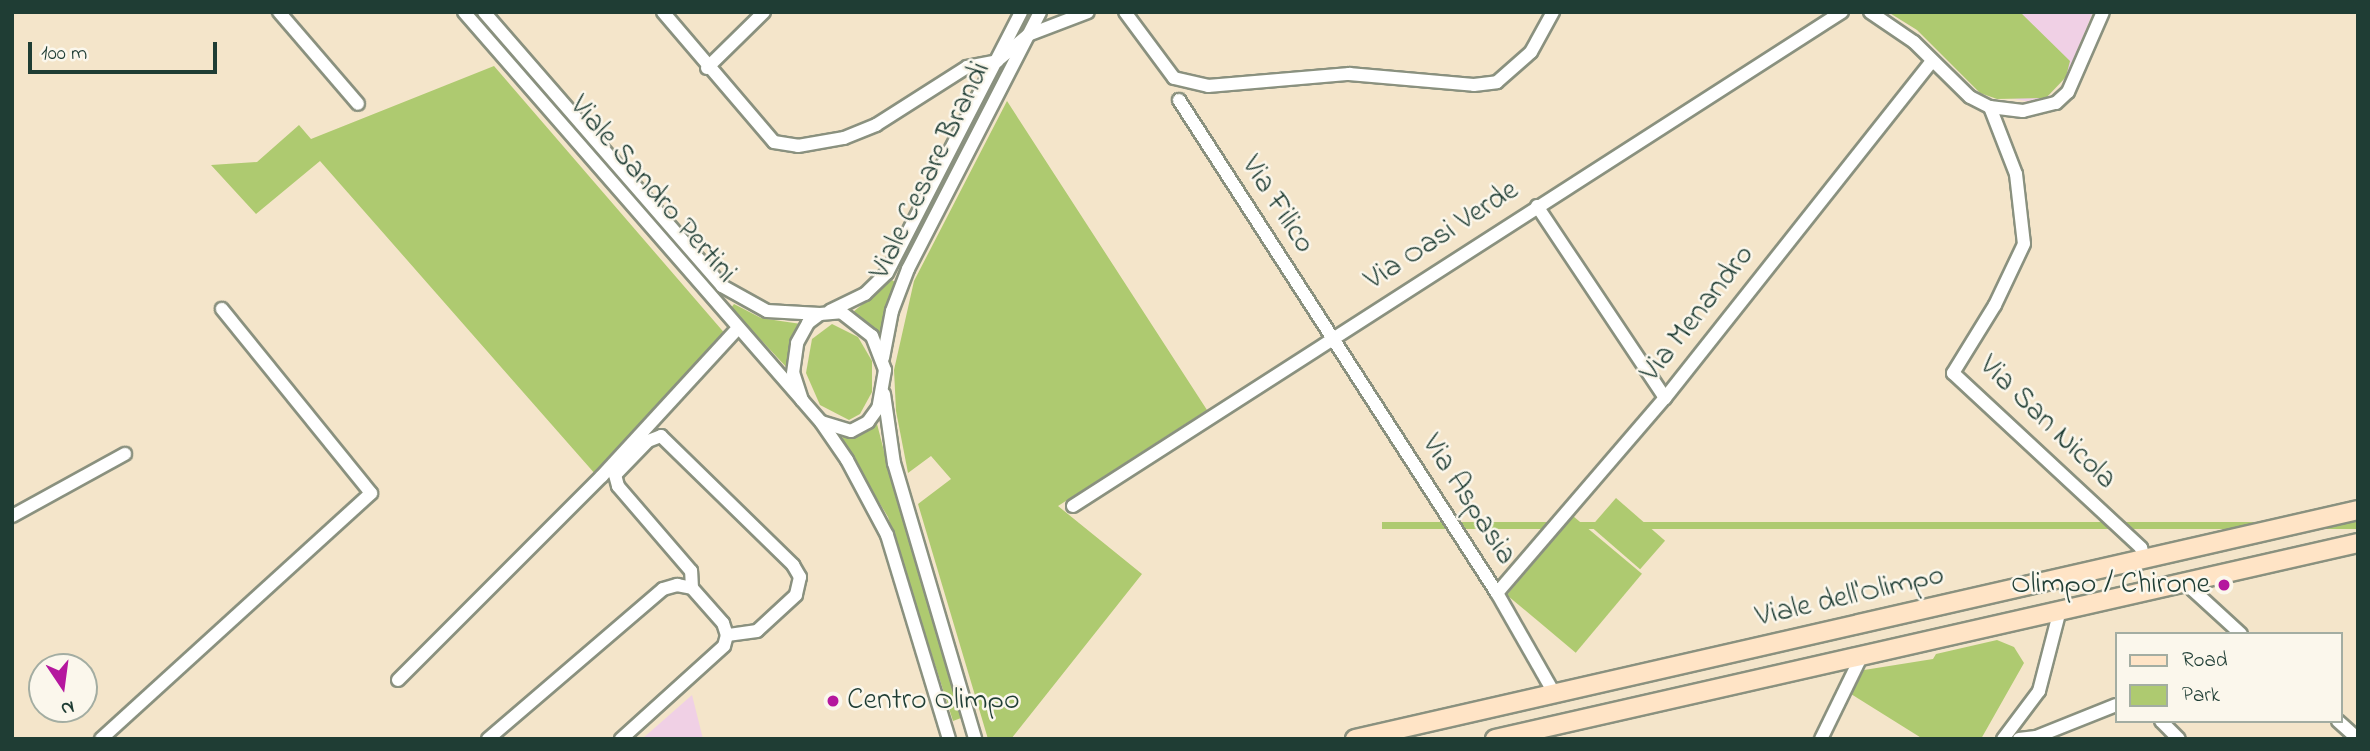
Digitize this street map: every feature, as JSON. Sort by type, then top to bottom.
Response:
[{"type":"street","points":[[279,12],[358,104]]},
{"type":"street","name":"Viale Sandro Pertini","points":[[464,12],[802,400]]},
{"type":"street","name":"Viale Sandro Pertini","points":[[484,12],[722,286],[767,311],[825,312]]},
{"type":"street","points":[[663,12],[707,68],[774,142],[798,146],[844,138],[876,125],[967,67],[997,61],[1028,35],[1088,12]]},
{"type":"street","points":[[707,68],[764,12]]},
{"type":"street","name":"Viale Cesare Brandi","points":[[825,312],[865,294],[887,272],[1021,12]]},
{"type":"street","name":"Viale Cesare Brandi","points":[[883,358],[892,312],[908,269],[1040,12]]},
{"type":"street","points":[[1125,12],[1174,78],[1208,86],[1349,74],[1474,85],[1497,82],[1531,52],[1553,12]]},
{"type":"street","name":"Via Oasi Verde","points":[[1073,506],[1842,12]]},
{"type":"street","points":[[1870,12],[1932,61],[1970,97],[1990,107],[2023,111],[2056,103],[2077,77],[2104,12]]},
{"type":"street","name":"Via Menandro","points":[[1497,593],[1665,398],[1932,61]]},
{"type":"street","name":"Via Filico","points":[[1179,100],[1332,338]]},
{"type":"street","name":"Via San Nicola","points":[[1990,107],[2016,174],[2024,244],[1996,304],[1953,373],[2141,548],[2144,558]]},
{"type":"street","points":[[1537,206],[1665,398]]},
{"type":"street","points":[[101,739],[371,493],[222,309]]},
{"type":"street","points":[[949,739],[887,535],[821,422],[802,400],[794,357],[802,333],[825,312],[858,321],[872,336],[883,358],[884,394],[894,463],[975,739]]},
{"type":"street","points":[[398,680],[602,476],[738,328]]},
{"type":"street","name":"Via Aspasia","points":[[1332,338],[1497,593],[1554,693]]},
{"type":"street","points":[[821,422],[839,430],[860,428],[874,415],[884,394]]},
{"type":"street","points":[[661,436],[774,545],[800,577],[796,595],[757,631],[727,635],[692,587],[691,571],[618,486],[615,475],[648,441],[661,436]]},
{"type":"street","points":[[12,516],[125,454]]},
{"type":"street","name":"Viale dell'Olimpo","points":[[1355,739],[2358,510]]},
{"type":"street","name":"Viale dell'Olimpo","points":[[1494,739],[2358,543]]},
{"type":"street","points":[[2192,580],[2193,590],[2239,632]]},
{"type":"street","points":[[488,739],[663,589],[677,584],[692,587]]},
{"type":"street","points":[[2003,739],[2039,691],[2060,610]]},
{"type":"street","points":[[621,739],[710,663],[727,635]]},
{"type":"street","points":[[1821,739],[1862,655]]},
{"type":"street","points":[[2019,739],[2036,737],[2114,706]]},
{"type":"street","points":[[2163,723],[2179,739]]},
{"type":"street","points":[[2340,723],[2358,739]]},
{"type":"shaded area","points":[[1888,12],[2093,12],[2066,77],[2046,98],[2026,101],[1980,93],[1917,30]]},
{"type":"shaded area","points":[[692,695],[703,739],[642,739]]},
{"type":"green space","points":[[1888,12],[2020,12],[2070,61],[2066,77],[2046,98],[1997,99],[1980,93],[1917,30]]},
{"type":"green space","points":[[494,66],[727,336],[596,475],[320,161],[256,214],[211,165],[257,162],[299,125],[311,139]]},
{"type":"green space","points":[[1007,101],[1207,410],[1058,506],[1142,574],[1011,739],[988,739],[918,504],[951,479],[931,456],[908,473],[896,411],[894,370],[914,281]]},
{"type":"green space","points":[[892,280],[895,282],[878,338],[853,312]]},
{"type":"green space","points":[[734,304],[761,318],[801,324],[790,371],[731,308]]},
{"type":"green space","points":[[832,324],[858,337],[872,361],[872,392],[860,414],[849,420],[820,405],[806,373],[812,339]]},
{"type":"green space","points":[[876,420],[961,718],[953,721],[888,517],[840,438],[864,431]]},
{"type":"green space","points":[[1616,498],[1665,541],[1640,569],[1591,527]]},
{"type":"green space","points":[[1573,516],[1642,574],[1576,653],[1507,595]]},
{"type":"green space","points":[[1382,522],[2358,522],[2358,529],[1382,529]]},
{"type":"green space","points":[[1997,640],[2014,647],[2024,663],[1981,739],[1923,739],[1851,694],[1864,670],[1933,659],[1936,654]]},
{"type":"place","name":"Olimpo / Chirone","points":[[2224,585]]},
{"type":"place","name":"Centro Olimpo","points":[[833,701]]}]
